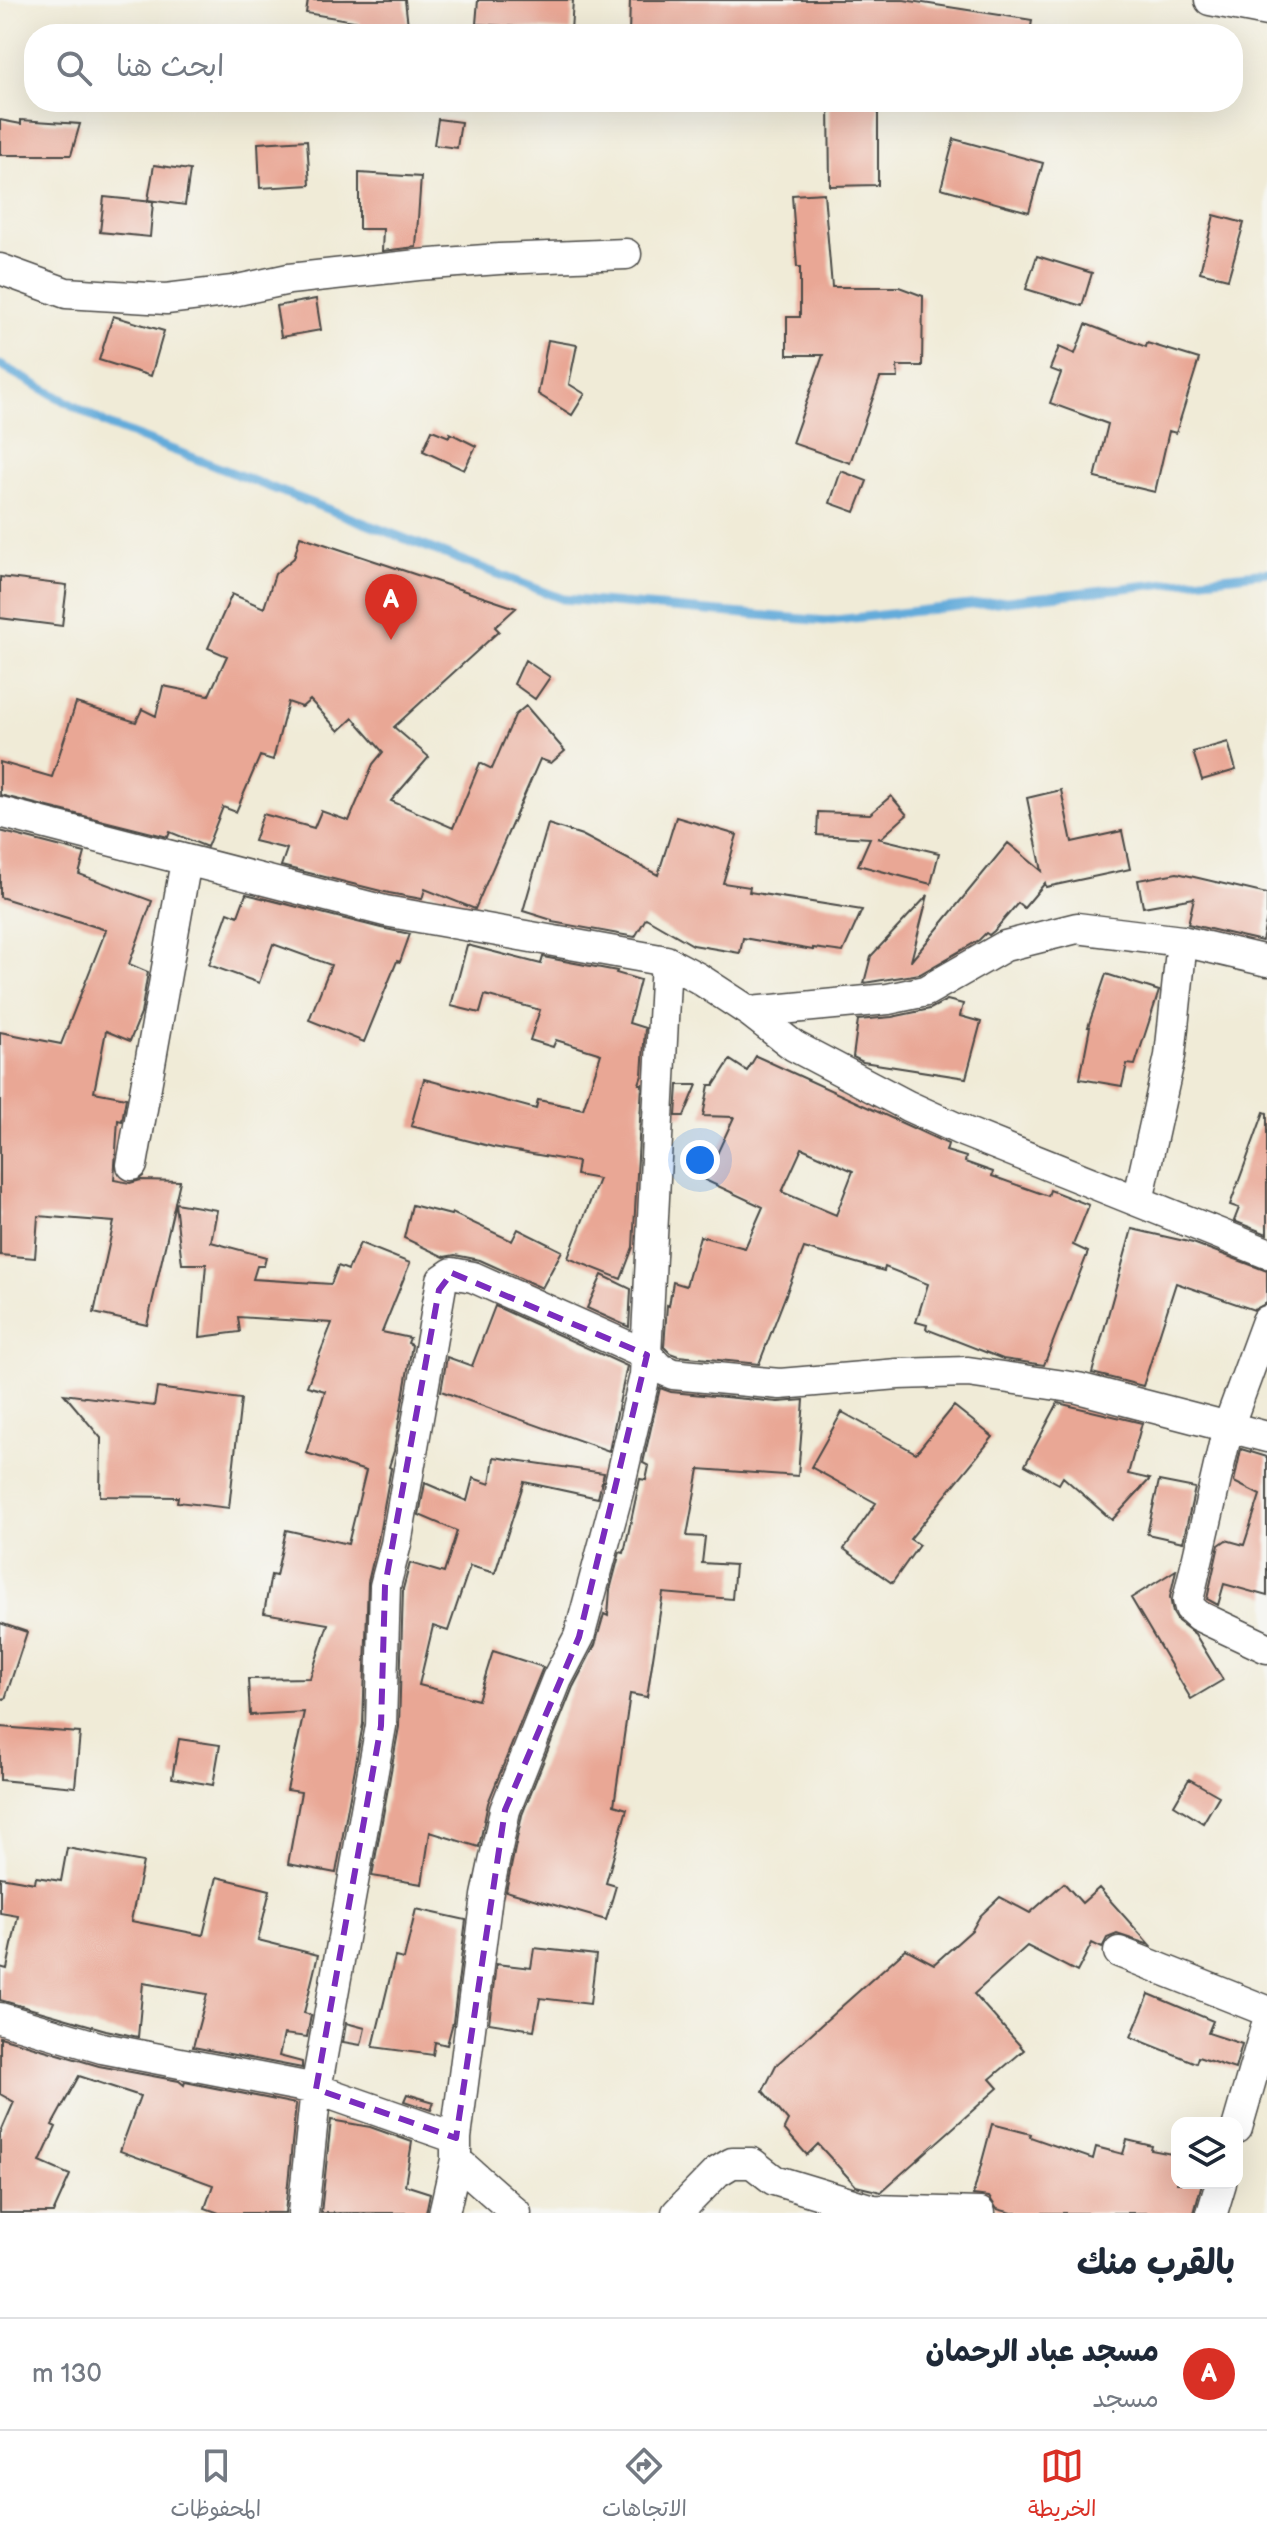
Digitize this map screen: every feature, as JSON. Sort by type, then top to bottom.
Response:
[{"type":"street","points":[[1210,0],[1256,6]]},
{"type":"street","points":[[0,269],[66,293],[166,299],[233,291],[289,279],[418,265],[626,254]]},
{"type":"street","points":[[0,814],[385,911],[666,961],[750,1012],[794,1046],[896,1100],[965,1132],[1267,1253]]},
{"type":"street","points":[[132,1165],[186,861]]},
{"type":"street","points":[[750,1012],[888,999],[926,991],[1005,946],[1077,928],[1182,941],[1267,961]]},
{"type":"street","points":[[1138,1201],[1170,1056],[1182,941]]},
{"type":"street","points":[[444,2213],[456,2149],[487,1896],[505,1810],[557,1679],[579,1637],[645,1375],[666,961]]},
{"type":"street","points":[[303,2213],[316,2089],[381,1726],[385,1586],[396,1544],[442,1280],[452,1273],[473,1277],[647,1355],[659,1368],[673,1374],[780,1384],[898,1374],[968,1372],[1078,1388],[1267,1437]]},
{"type":"street","points":[[1267,1321],[1228,1427],[1188,1600],[1190,1608],[1199,1616],[1267,1648]]},
{"type":"street","points":[[1119,1952],[1267,2011]]},
{"type":"street","points":[[0,2018],[102,2048],[316,2089],[456,2149],[516,2213]]},
{"type":"street","points":[[1240,2117],[1267,2024]]},
{"type":"street","points":[[677,2213],[717,2172],[732,2163],[752,2163],[774,2180],[873,2210],[980,2213]]},
{"type":"street","points":[[1212,2213],[1219,2189]]},
{"type":"highlighted area","points":[[452,1273],[647,1355],[579,1637],[505,1810],[456,2138],[316,2089],[381,1726],[385,1586],[439,1290]]},
{"type":"building","points":[[308,0],[405,0],[408,24],[360,24],[306,13]]},
{"type":"building","points":[[478,0],[573,0],[571,24],[476,24]]},
{"type":"building","points":[[630,0],[904,0],[1032,20],[1031,24],[629,24]]},
{"type":"building","points":[[829,112],[878,112],[878,185],[830,186]]},
{"type":"building","points":[[438,119],[461,122],[457,148],[434,145]]},
{"type":"building","points":[[0,120],[21,124],[21,120],[80,124],[71,155],[0,155]]},
{"type":"building","points":[[954,139],[1043,163],[1029,212],[941,188]]},
{"type":"building","points":[[307,140],[310,185],[260,188],[258,143]]},
{"type":"building","points":[[154,165],[190,170],[185,205],[148,200]]},
{"type":"building","points":[[359,173],[421,177],[416,247],[382,251],[383,229],[359,229]]},
{"type":"building","points":[[824,193],[832,287],[899,287],[923,296],[922,366],[897,366],[898,378],[880,378],[850,463],[792,443],[823,355],[787,355],[787,317],[800,317],[800,267],[797,267],[792,195]]},
{"type":"building","points":[[104,197],[153,202],[150,237],[100,232]]},
{"type":"building","points":[[1214,215],[1244,223],[1228,279],[1200,272]]},
{"type":"building","points":[[1037,256],[1092,273],[1082,306],[1026,289]]},
{"type":"building","points":[[316,299],[321,330],[281,337],[276,306]]},
{"type":"building","points":[[113,316],[164,331],[151,376],[99,360]]},
{"type":"building","points":[[1086,324],[1146,347],[1147,343],[1199,359],[1176,433],[1169,431],[1155,492],[1095,478],[1108,424],[1050,403],[1061,373],[1050,369],[1059,347],[1075,354]]},
{"type":"building","points":[[548,340],[577,345],[569,384],[585,394],[572,415],[538,394]]},
{"type":"building","points":[[432,430],[449,437],[450,433],[476,446],[464,470],[423,451]]},
{"type":"building","points":[[841,471],[867,481],[855,512],[830,503]]},
{"type":"building","points":[[300,536],[516,608],[495,627],[499,631],[394,727],[429,757],[391,801],[453,828],[480,763],[492,769],[515,715],[526,706],[565,751],[551,763],[540,759],[475,909],[425,889],[422,899],[281,866],[287,849],[254,841],[263,814],[314,828],[321,811],[349,821],[373,764],[383,752],[353,718],[339,731],[310,700],[302,707],[288,702],[273,760],[260,756],[236,812],[223,807],[207,847],[170,832],[168,837],[0,795],[0,762],[52,777],[76,703],[136,722],[142,709],[156,716],[163,686],[209,695],[227,656],[208,648],[232,594],[264,608],[275,574],[294,558]]},
{"type":"building","points":[[0,577],[67,585],[62,626],[0,618]]},
{"type":"building","points":[[525,660],[550,677],[535,699],[514,684]]},
{"type":"building","points":[[1228,742],[1236,770],[1202,780],[1193,752]]},
{"type":"building","points":[[1061,790],[1072,842],[1122,831],[1130,869],[1046,887],[1045,883],[1024,908],[1018,903],[989,935],[986,933],[920,974],[864,983],[871,956],[928,895],[911,961],[1008,843],[1042,871],[1027,798]]},
{"type":"building","points":[[891,796],[907,815],[881,838],[877,838],[939,853],[931,884],[858,865],[870,838],[817,835],[818,812],[870,814]]},
{"type":"building","points":[[676,817],[737,835],[723,883],[750,887],[749,892],[862,910],[843,952],[743,938],[740,953],[693,945],[646,918],[635,937],[552,922],[523,911],[548,824],[582,835],[658,875]]},
{"type":"building","points":[[0,831],[85,853],[79,874],[152,901],[129,964],[148,972],[141,1014],[130,1041],[106,1031],[94,1092],[126,1098],[122,1121],[118,1120],[114,1180],[130,1183],[141,1180],[180,1181],[147,1325],[94,1313],[114,1222],[38,1216],[35,1258],[0,1255],[0,1032],[61,1044],[106,930],[0,897]]},
{"type":"building","points":[[1177,873],[1267,894],[1267,918],[1262,941],[1188,924],[1194,898],[1143,907],[1138,880]]},
{"type":"building","points":[[246,894],[410,934],[364,1042],[309,1020],[331,965],[273,944],[259,983],[209,965],[228,912],[238,916]]},
{"type":"building","points":[[467,945],[541,964],[543,957],[617,971],[640,980],[629,1023],[645,1028],[639,1084],[642,1084],[633,1247],[621,1279],[568,1258],[599,1179],[576,1175],[578,1162],[493,1147],[411,1126],[424,1079],[536,1109],[538,1100],[583,1109],[601,1054],[556,1040],[553,1047],[530,1040],[540,1010],[485,995],[480,1013],[451,1006]]},
{"type":"building","points":[[1106,974],[1159,991],[1135,1065],[1127,1064],[1122,1086],[1080,1079],[1088,1027]]},
{"type":"building","points":[[947,1000],[963,1004],[960,1016],[981,1022],[966,1078],[863,1062],[853,1057],[858,1020],[930,1009]]},
{"type":"building","points":[[756,1056],[948,1144],[946,1151],[966,1157],[965,1162],[993,1172],[992,1176],[1048,1196],[1050,1190],[1089,1205],[1073,1245],[1088,1252],[1044,1365],[1003,1359],[926,1329],[927,1325],[916,1322],[928,1284],[885,1267],[884,1271],[804,1248],[759,1364],[670,1353],[664,1347],[667,1305],[673,1282],[686,1286],[700,1236],[745,1248],[763,1207],[705,1180],[734,1117],[703,1116],[709,1085],[714,1085],[730,1060],[747,1071]],"holes":[[[802,1148],[853,1171],[836,1215],[782,1192]]]},
{"type":"building","points":[[678,1085],[697,1085],[684,1116],[676,1116]]},
{"type":"building","points":[[1264,1112],[1267,1113],[1267,1234],[1234,1221],[1239,1208],[1230,1205]]},
{"type":"building","points":[[175,1203],[217,1210],[211,1242],[266,1257],[264,1266],[257,1266],[253,1279],[331,1284],[338,1266],[348,1270],[360,1243],[410,1263],[382,1332],[410,1338],[408,1343],[412,1345],[368,1582],[363,1724],[336,1873],[288,1864],[301,1792],[287,1790],[304,1712],[250,1715],[248,1679],[310,1678],[328,1624],[264,1613],[271,1575],[276,1576],[286,1530],[348,1544],[366,1471],[306,1453],[325,1391],[307,1386],[332,1323],[238,1317],[240,1332],[200,1337],[206,1264],[182,1264]]},
{"type":"building","points":[[412,1205],[452,1213],[512,1241],[518,1229],[562,1251],[542,1288],[480,1260],[455,1255],[444,1257],[404,1238]]},
{"type":"building","points":[[1132,1229],[1193,1243],[1267,1271],[1267,1303],[1254,1310],[1176,1283],[1143,1386],[1092,1373]]},
{"type":"building","points":[[602,1275],[631,1289],[629,1327],[587,1308]]},
{"type":"building","points":[[495,1306],[627,1366],[609,1451],[441,1391],[447,1357],[472,1366]]},
{"type":"building","points":[[157,1388],[241,1399],[229,1508],[177,1502],[178,1497],[100,1496],[101,1438],[64,1394],[154,1406]]},
{"type":"building","points":[[660,1388],[671,1392],[778,1402],[804,1400],[798,1476],[699,1469],[687,1536],[705,1537],[702,1563],[735,1565],[732,1599],[663,1593],[647,1697],[630,1694],[614,1805],[627,1809],[606,1883],[616,1886],[606,1920],[506,1891],[522,1815],[573,1687],[595,1645],[604,1614],[608,1616],[610,1590],[620,1552],[624,1553],[640,1479],[646,1480],[649,1466],[643,1463]]},
{"type":"building","points":[[1058,1403],[1142,1423],[1128,1474],[1150,1479],[1112,1520],[1063,1477],[1059,1484],[1025,1465]]},
{"type":"building","points":[[954,1406],[993,1437],[910,1539],[919,1545],[892,1583],[844,1549],[876,1503],[811,1467],[842,1412],[916,1453]]},
{"type":"building","points":[[1241,1449],[1267,1457],[1267,1596],[1224,1584],[1218,1605],[1207,1599],[1219,1545],[1226,1540],[1244,1545],[1260,1495],[1234,1482]]},
{"type":"building","points":[[494,1457],[604,1473],[598,1498],[524,1482],[495,1573],[470,1566],[448,1631],[433,1626],[419,1685],[478,1700],[493,1651],[543,1667],[488,1803],[479,1847],[430,1832],[422,1884],[372,1876],[399,1727],[403,1589],[410,1563],[444,1573],[457,1531],[419,1515],[425,1483],[467,1501],[473,1478],[490,1484]]},
{"type":"building","points":[[1159,1481],[1195,1488],[1183,1542],[1147,1534]]},
{"type":"building","points":[[1176,1570],[1170,1597],[1173,1613],[1195,1634],[1223,1680],[1191,1699],[1131,1598]]},
{"type":"building","points":[[0,1623],[27,1632],[5,1699],[0,1698]]},
{"type":"building","points":[[0,1727],[80,1733],[75,1787],[0,1780]]},
{"type":"building","points":[[179,1739],[220,1745],[213,1785],[172,1778]]},
{"type":"building","points":[[1189,1779],[1219,1796],[1203,1823],[1174,1805]]},
{"type":"building","points":[[67,1848],[143,1862],[131,1921],[203,1935],[217,1877],[270,1890],[258,1940],[318,1955],[304,2013],[311,2015],[307,2037],[284,2034],[279,2056],[302,2062],[302,2068],[193,2047],[207,1994],[143,1983],[138,2037],[0,2000],[0,1967],[7,1969],[18,1916],[0,1913],[0,1877],[35,1883],[36,1877],[61,1881]]},
{"type":"building","points":[[1064,1883],[1082,1903],[1099,1888],[1150,1945],[1117,1934],[1107,1938],[1102,1948],[1092,1943],[1077,1972],[1027,1946],[974,1994],[1024,2050],[990,2079],[998,2088],[881,2192],[856,2186],[818,2144],[807,2155],[784,2129],[788,2121],[763,2091],[776,2065],[906,1949],[934,1964],[972,1930],[980,1916],[1000,1897],[1030,1913]]},
{"type":"building","points":[[416,1909],[466,1920],[453,2022],[447,2045],[435,2042],[433,2055],[373,2047],[395,1957],[404,1959]]},
{"type":"building","points":[[534,1948],[596,1955],[590,2004],[540,1998],[534,2030],[489,2023],[496,1964],[531,1968]]},
{"type":"building","points":[[1149,1994],[1213,2021],[1208,2033],[1242,2044],[1235,2069],[1198,2057],[1196,2063],[1131,2037]]},
{"type":"building","points":[[346,2023],[365,2028],[361,2045],[343,2042]]},
{"type":"building","points":[[0,2037],[99,2066],[179,2081],[184,2085],[185,2082],[296,2104],[285,2213],[219,2213],[205,2208],[213,2185],[120,2151],[140,2096],[79,2076],[52,2125],[56,2127],[40,2162],[70,2175],[53,2213],[0,2213],[0,2134],[14,2102],[0,2094]]},
{"type":"building","points":[[407,2094],[434,2102],[431,2110],[404,2101]]},
{"type":"building","points":[[331,2120],[370,2127],[412,2142],[405,2185],[430,2193],[426,2213],[321,2213]]},
{"type":"building","points":[[992,2124],[1031,2134],[1030,2137],[1093,2159],[1096,2147],[1123,2154],[1127,2140],[1152,2146],[1151,2150],[1171,2154],[1171,2189],[1200,2189],[1194,2213],[1012,2213],[997,2209],[989,2197],[973,2195]]},
{"type":"waterway","points":[[0,365],[110,426],[563,599],[827,621],[1267,572]]},
{"type":"place","name":"مسجد عباد الرحمان","points":[[391,640]]}]
